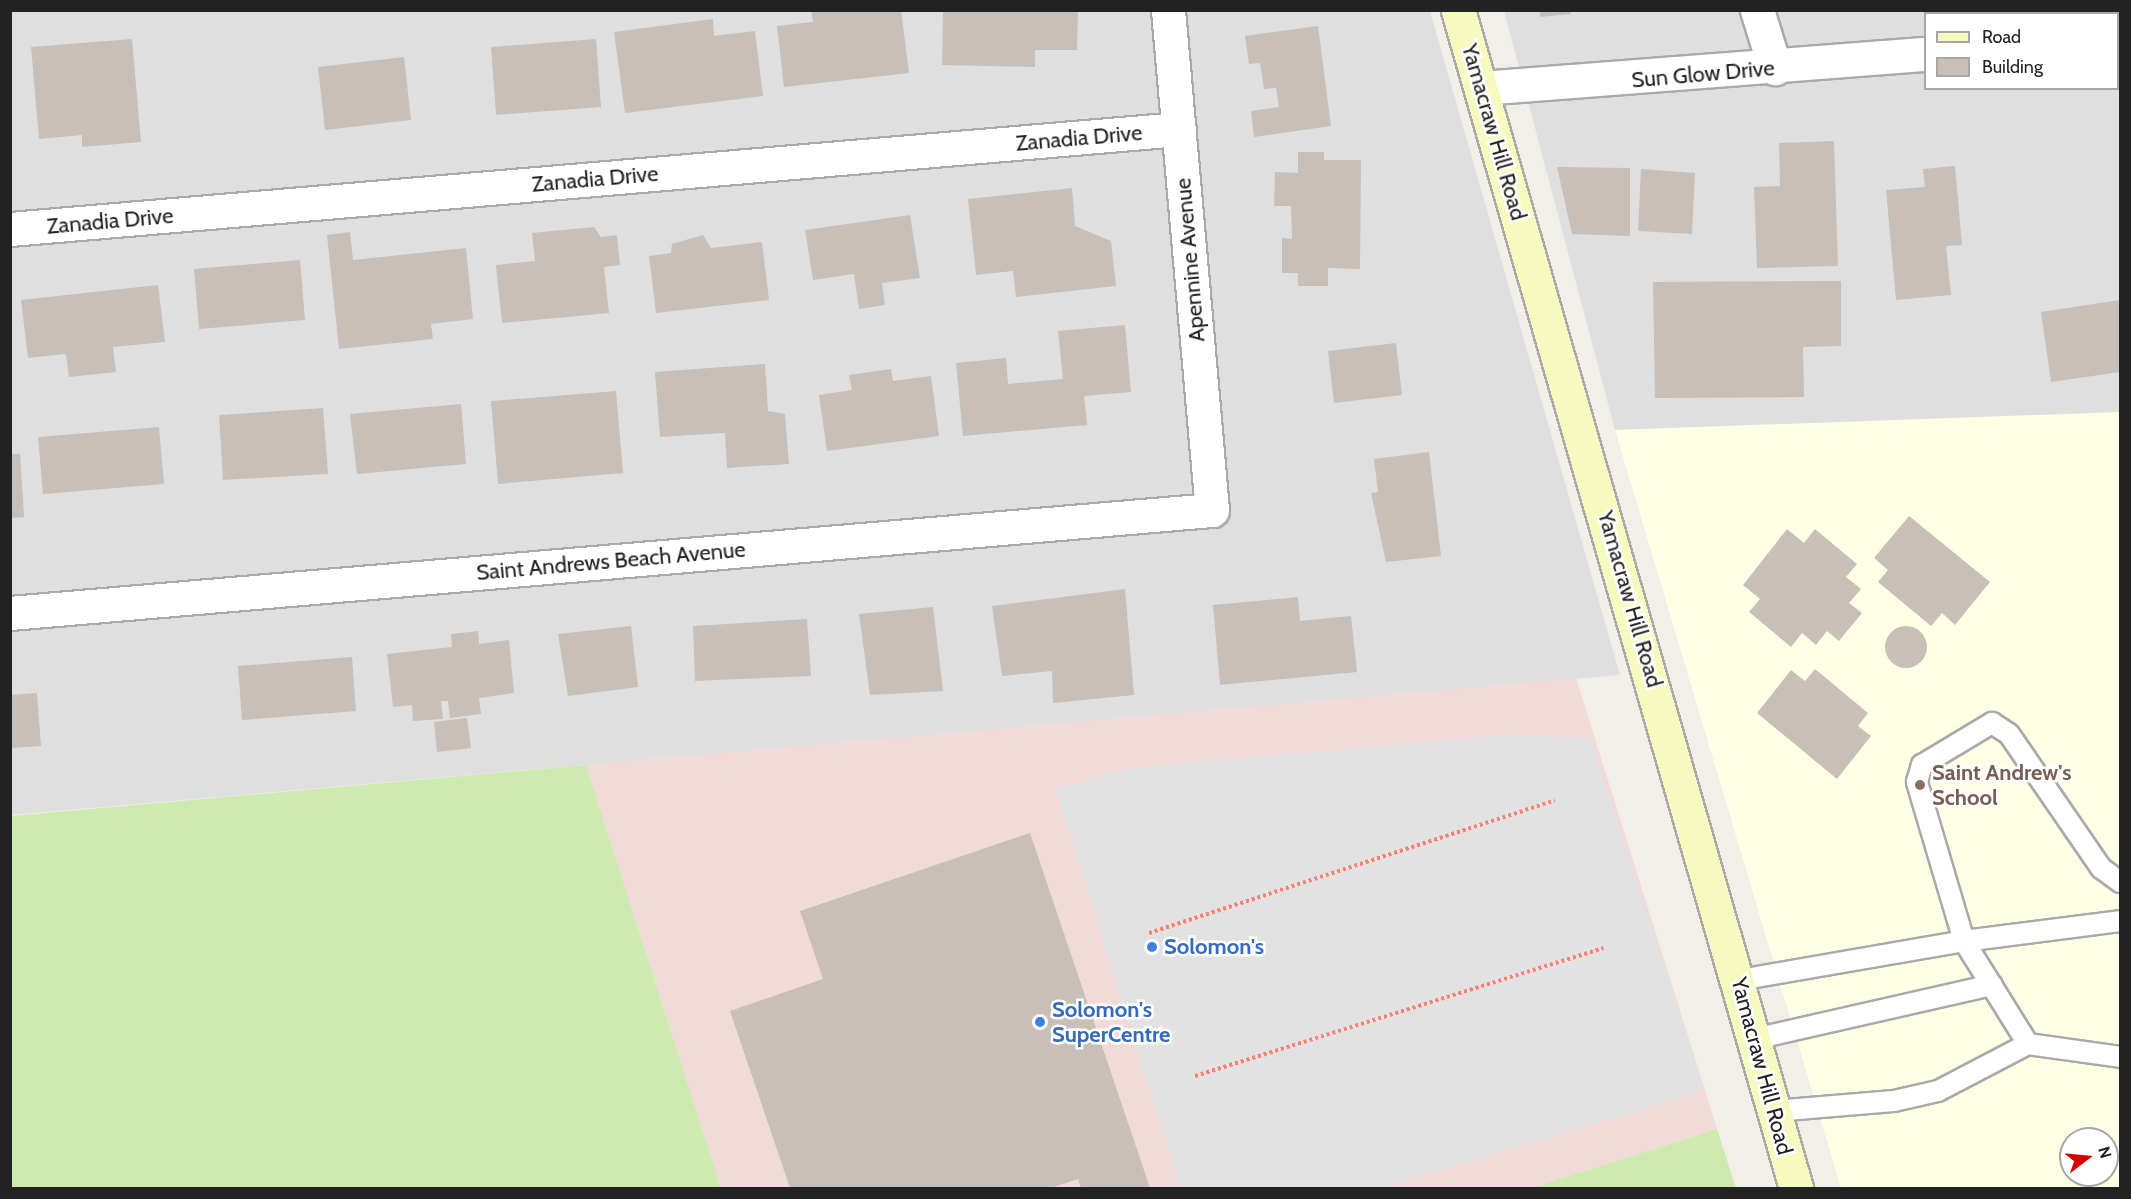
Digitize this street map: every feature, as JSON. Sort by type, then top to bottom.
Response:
[{"type":"main road","name":"Yamacraw Hill Road","points":[[1458,10],[1739,980],[1796,1188]]},
{"type":"street","name":"Apennine Avenue","points":[[1168,10],[1212,510]]},
{"type":"street","points":[[1757,10],[1775,68]]},
{"type":"street","name":"Sun Glow Drive","points":[[1481,88],[1775,68],[1924,54]]},
{"type":"street","name":"Zanadia Drive","points":[[10,229],[1179,129]]},
{"type":"street","name":"Saint Andrews Beach Avenue","points":[[10,613],[1212,510]]},
{"type":"lane","points":[[2028,1044],[1964,940],[1917,782],[1922,765],[1992,723],[2009,734],[2101,868],[2121,882]]},
{"type":"lane","points":[[1739,980],[1964,940],[2119,923]]},
{"type":"lane","points":[[1754,1039],[1992,985]]},
{"type":"lane","points":[[1774,1111],[1894,1101],[1938,1091],[2028,1044],[2121,1057]]},
{"type":"path","points":[[1149,933],[1555,800]]},
{"type":"path","points":[[1195,1076],[1603,948]]},
{"type":"shaded area","points":[[11,11],[1430,11],[1620,675],[11,815]]},
{"type":"shaded area","points":[[1504,11],[2120,11],[2120,416],[1615,430]]},
{"type":"shaded area","name":"Saint Andrew's School","points":[[2120,412],[2120,1188],[1841,1188],[1615,430]]},
{"type":"shaded area","name":"Solomon's","points":[[1576,678],[1717,1129],[1531,1188],[721,1188],[586,765]]},
{"type":"shaded area","points":[[1514,734],[1590,738],[1705,1090],[1381,1188],[1180,1188],[1056,789],[1127,768]]},
{"type":"green space","points":[[586,765],[721,1188],[11,1188],[11,816]]},
{"type":"green space","points":[[1717,1129],[1736,1188],[1531,1188]]},
{"type":"building","points":[[811,10],[901,10],[909,73],[784,87],[777,26],[813,22]]},
{"type":"building","points":[[943,10],[1078,10],[1077,50],[1035,50],[1035,67],[942,65]]},
{"type":"building","points":[[1540,10],[1570,10],[1571,14],[1540,17]]},
{"type":"building","points":[[713,19],[714,36],[755,31],[763,96],[625,113],[614,32]]},
{"type":"building","points":[[1318,26],[1331,126],[1254,137],[1251,111],[1279,107],[1276,88],[1264,89],[1260,63],[1249,64],[1245,36]]},
{"type":"building","points":[[132,39],[141,142],[82,147],[82,135],[39,139],[31,47]]},
{"type":"building","points":[[596,39],[601,107],[496,115],[491,47]]},
{"type":"building","points":[[404,57],[411,120],[325,130],[318,67]]},
{"type":"building","points":[[1834,141],[1838,266],[1757,268],[1754,187],[1780,186],[1779,143]]},
{"type":"building","points":[[1298,152],[1324,152],[1324,160],[1361,160],[1360,269],[1328,268],[1328,286],[1298,286],[1298,273],[1282,273],[1282,238],[1292,239],[1291,206],[1274,206],[1275,172],[1298,173]]},
{"type":"building","points":[[1955,166],[1962,245],[1946,246],[1951,295],[1896,300],[1886,190],[1925,187],[1923,169]]},
{"type":"building","points":[[1557,167],[1630,168],[1630,236],[1572,234]]},
{"type":"building","points":[[1641,169],[1695,173],[1692,234],[1638,231]]},
{"type":"building","points":[[1072,188],[1075,226],[1111,241],[1116,286],[1016,297],[1013,271],[976,275],[968,199]]},
{"type":"building","points":[[910,215],[920,278],[882,283],[885,305],[859,309],[854,274],[813,280],[805,230]]},
{"type":"building","points":[[594,227],[601,237],[617,235],[620,265],[604,267],[609,313],[502,323],[496,265],[535,261],[532,233]]},
{"type":"building","points":[[350,232],[353,260],[466,248],[473,319],[431,324],[433,339],[339,349],[327,235]]},
{"type":"building","points":[[703,235],[711,248],[762,242],[769,300],[656,313],[649,256],[671,253],[672,244]]},
{"type":"building","points":[[300,260],[305,320],[199,329],[194,269]]},
{"type":"building","points":[[1841,281],[1841,346],[1803,347],[1804,397],[1655,398],[1653,282]]},
{"type":"building","points":[[158,285],[165,342],[113,347],[116,372],[69,377],[66,354],[28,358],[21,300]]},
{"type":"building","points":[[2120,300],[2120,372],[2051,382],[2041,312]]},
{"type":"building","points":[[1125,325],[1131,392],[1084,396],[1087,425],[963,436],[956,363],[1006,358],[1008,384],[1063,379],[1058,331]]},
{"type":"building","points":[[1396,343],[1402,395],[1334,403],[1328,351]]},
{"type":"building","points":[[765,364],[768,411],[785,414],[789,464],[727,468],[725,433],[660,437],[655,372]]},
{"type":"building","points":[[891,369],[893,381],[931,376],[939,436],[827,451],[819,395],[852,390],[849,375]]},
{"type":"building","points":[[616,391],[623,473],[498,484],[491,401]]},
{"type":"building","points":[[461,404],[466,464],[357,474],[350,414]]},
{"type":"building","points":[[323,408],[328,474],[223,480],[219,415]]},
{"type":"building","points":[[159,427],[164,484],[43,494],[38,437]]},
{"type":"building","points":[[1429,452],[1441,556],[1386,562],[1371,493],[1378,492],[1374,459]]},
{"type":"building","points":[[10,454],[20,454],[24,517],[10,518]]},
{"type":"building","points":[[1909,516],[1990,582],[1955,625],[1942,613],[1931,626],[1878,582],[1888,570],[1874,558]]},
{"type":"building","points":[[1787,529],[1804,543],[1815,529],[1857,564],[1846,577],[1861,589],[1849,603],[1862,613],[1839,641],[1827,631],[1816,645],[1802,633],[1791,647],[1749,612],[1760,599],[1743,585]]},
{"type":"building","points":[[1125,589],[1134,695],[1053,703],[1052,671],[1002,676],[992,606]]},
{"type":"building","points":[[1298,597],[1300,621],[1351,616],[1357,672],[1220,685],[1213,605]]},
{"type":"building","points":[[933,607],[943,691],[870,695],[859,614]]},
{"type":"building","points":[[807,619],[811,676],[695,681],[693,626]]},
{"type":"building","points":[[631,626],[638,687],[568,696],[558,634]]},
{"type":"building","points":[[1906,626],[1921,632],[1927,647],[1921,662],[1906,668],[1891,662],[1885,647],[1891,632]]},
{"type":"building","points":[[478,631],[479,644],[509,640],[514,693],[479,698],[481,714],[450,718],[448,701],[441,701],[443,719],[413,721],[412,705],[393,707],[387,654],[452,647],[451,634]]},
{"type":"building","points":[[352,657],[356,711],[242,720],[238,666]]},
{"type":"building","points":[[1815,669],[1868,713],[1858,726],[1871,736],[1837,779],[1757,713],[1791,670],[1805,681]]},
{"type":"building","points":[[37,693],[41,746],[10,748],[10,695]]},
{"type":"building","points":[[467,718],[471,748],[437,752],[434,722]]},
{"type":"building","points":[[1030,833],[1150,1188],[1081,1188],[1078,1179],[1051,1188],[790,1188],[730,1011],[823,979],[800,911]]},
{"type":"place","name":"Saint Andrew's School","points":[[1920,785]]},
{"type":"place","name":"Solomon's","points":[[1152,947]]},
{"type":"place","name":"Solomon's SuperCentre","points":[[1040,1022]]}]
